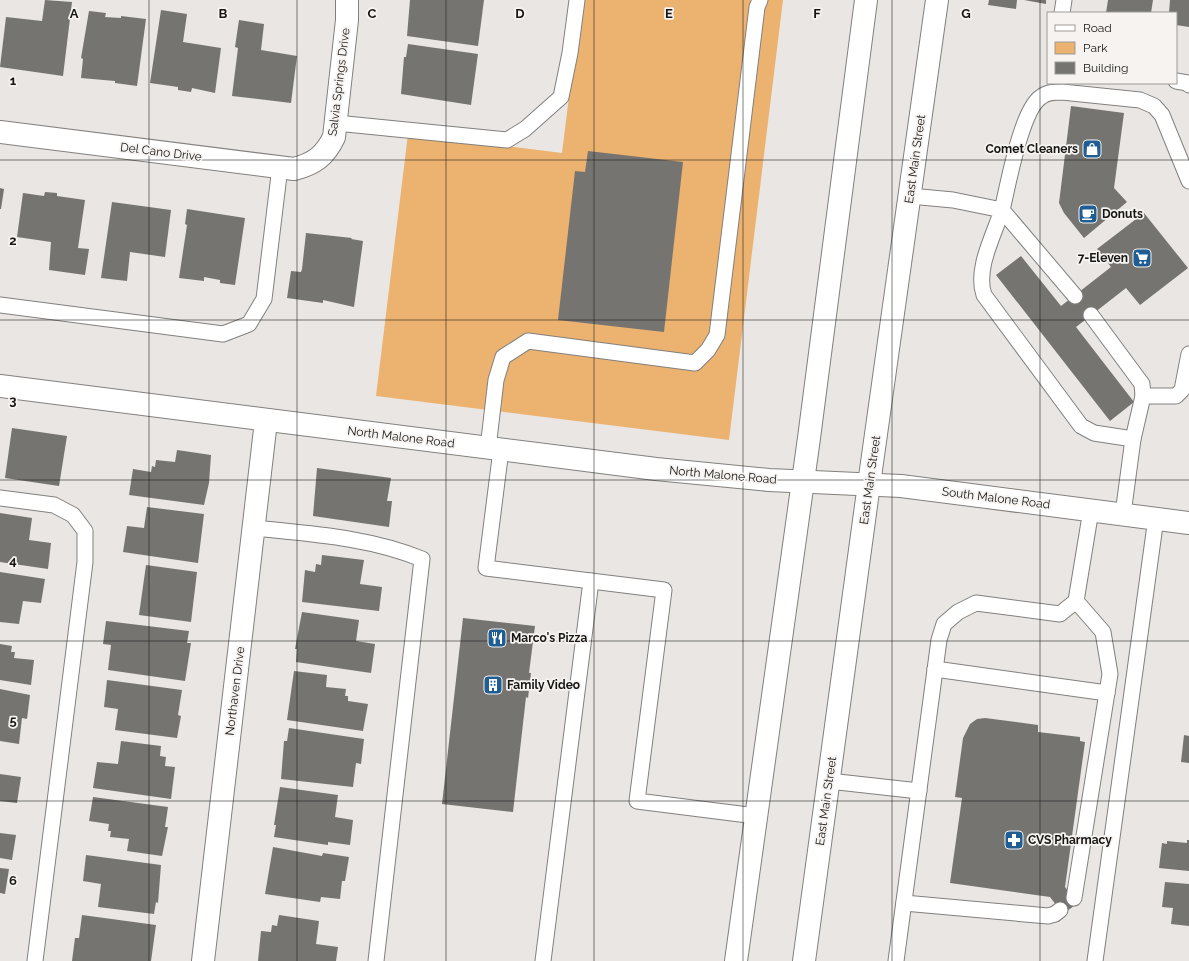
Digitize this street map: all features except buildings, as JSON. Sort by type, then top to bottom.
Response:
[{"type":"street","name":"Salvia Springs Drive","points":[[319,159],[328,149],[334,137],[347,20],[346,0]]},
{"type":"street","points":[[736,961],[803,482],[866,0]]},
{"type":"street","name":"East Main Street","points":[[804,961],[868,484],[937,0]]},
{"type":"street","name":"Del Cano Drive","points":[[0,132],[280,167],[301,167],[319,159]]},
{"type":"street","name":"North Malone Road","points":[[0,386],[266,421],[656,469],[803,482]]},
{"type":"street","name":"Northaven Drive","points":[[203,961],[266,421]]},
{"type":"street","name":"South Malone Road","points":[[803,482],[901,486],[1189,523]]},
{"type":"lane","points":[[336,123],[507,140],[525,129],[561,97],[570,53],[577,0]]},
{"type":"lane","points":[[756,816],[637,801],[664,590],[486,568],[494,449],[496,380],[503,357],[528,341],[695,363],[708,350],[717,335],[757,7],[760,0]]},
{"type":"lane","points":[[1062,12],[1064,0]]},
{"type":"lane","points":[[1177,81],[1188,83],[1189,85]]},
{"type":"lane","points":[[1133,439],[1094,433],[1081,426],[984,294],[981,285],[982,271],[1002,210],[1022,128],[1031,107],[1040,97],[1050,92],[1140,100],[1154,106],[1162,115],[1189,181]]},
{"type":"lane","points":[[0,305],[223,334],[249,324],[264,299],[280,167]]},
{"type":"lane","points":[[910,196],[953,200],[1002,210],[1075,296]]},
{"type":"lane","points":[[1091,315],[1142,384],[1143,396],[1133,439],[1123,514]]},
{"type":"lane","points":[[1143,396],[1176,396],[1182,390],[1189,354]]},
{"type":"lane","points":[[0,498],[54,505],[73,515],[85,531],[85,562],[35,961]]},
{"type":"lane","points":[[896,961],[939,640],[944,624],[958,612],[976,604],[1060,614],[1076,601],[1091,510]]},
{"type":"lane","points":[[1095,961],[1156,518]]},
{"type":"lane","points":[[254,528],[355,539],[399,549],[422,559],[376,961]]},
{"type":"lane","points":[[543,961],[591,581]]},
{"type":"lane","points":[[1074,898],[1110,674],[1103,632],[1076,601]]},
{"type":"lane","points":[[935,669],[1107,693]]},
{"type":"lane","points":[[829,781],[919,791]]},
{"type":"lane","points":[[904,903],[1048,916],[1055,914],[1060,910]]},
{"type":"green space","points":[[581,0],[783,0],[729,440],[376,396],[408,134],[562,153]]},
{"type":"place","name":"Comet Cleaners","points":[[1092,149]]},
{"type":"place","name":"Donuts","points":[[1088,214]]},
{"type":"place","name":"7-Eleven","points":[[1142,258]]},
{"type":"place","name":"Marco's Pizza","points":[[497,638]]},
{"type":"place","name":"Family Video","points":[[493,685]]},
{"type":"place","name":"CVS Pharmacy","points":[[1014,840]]}]
